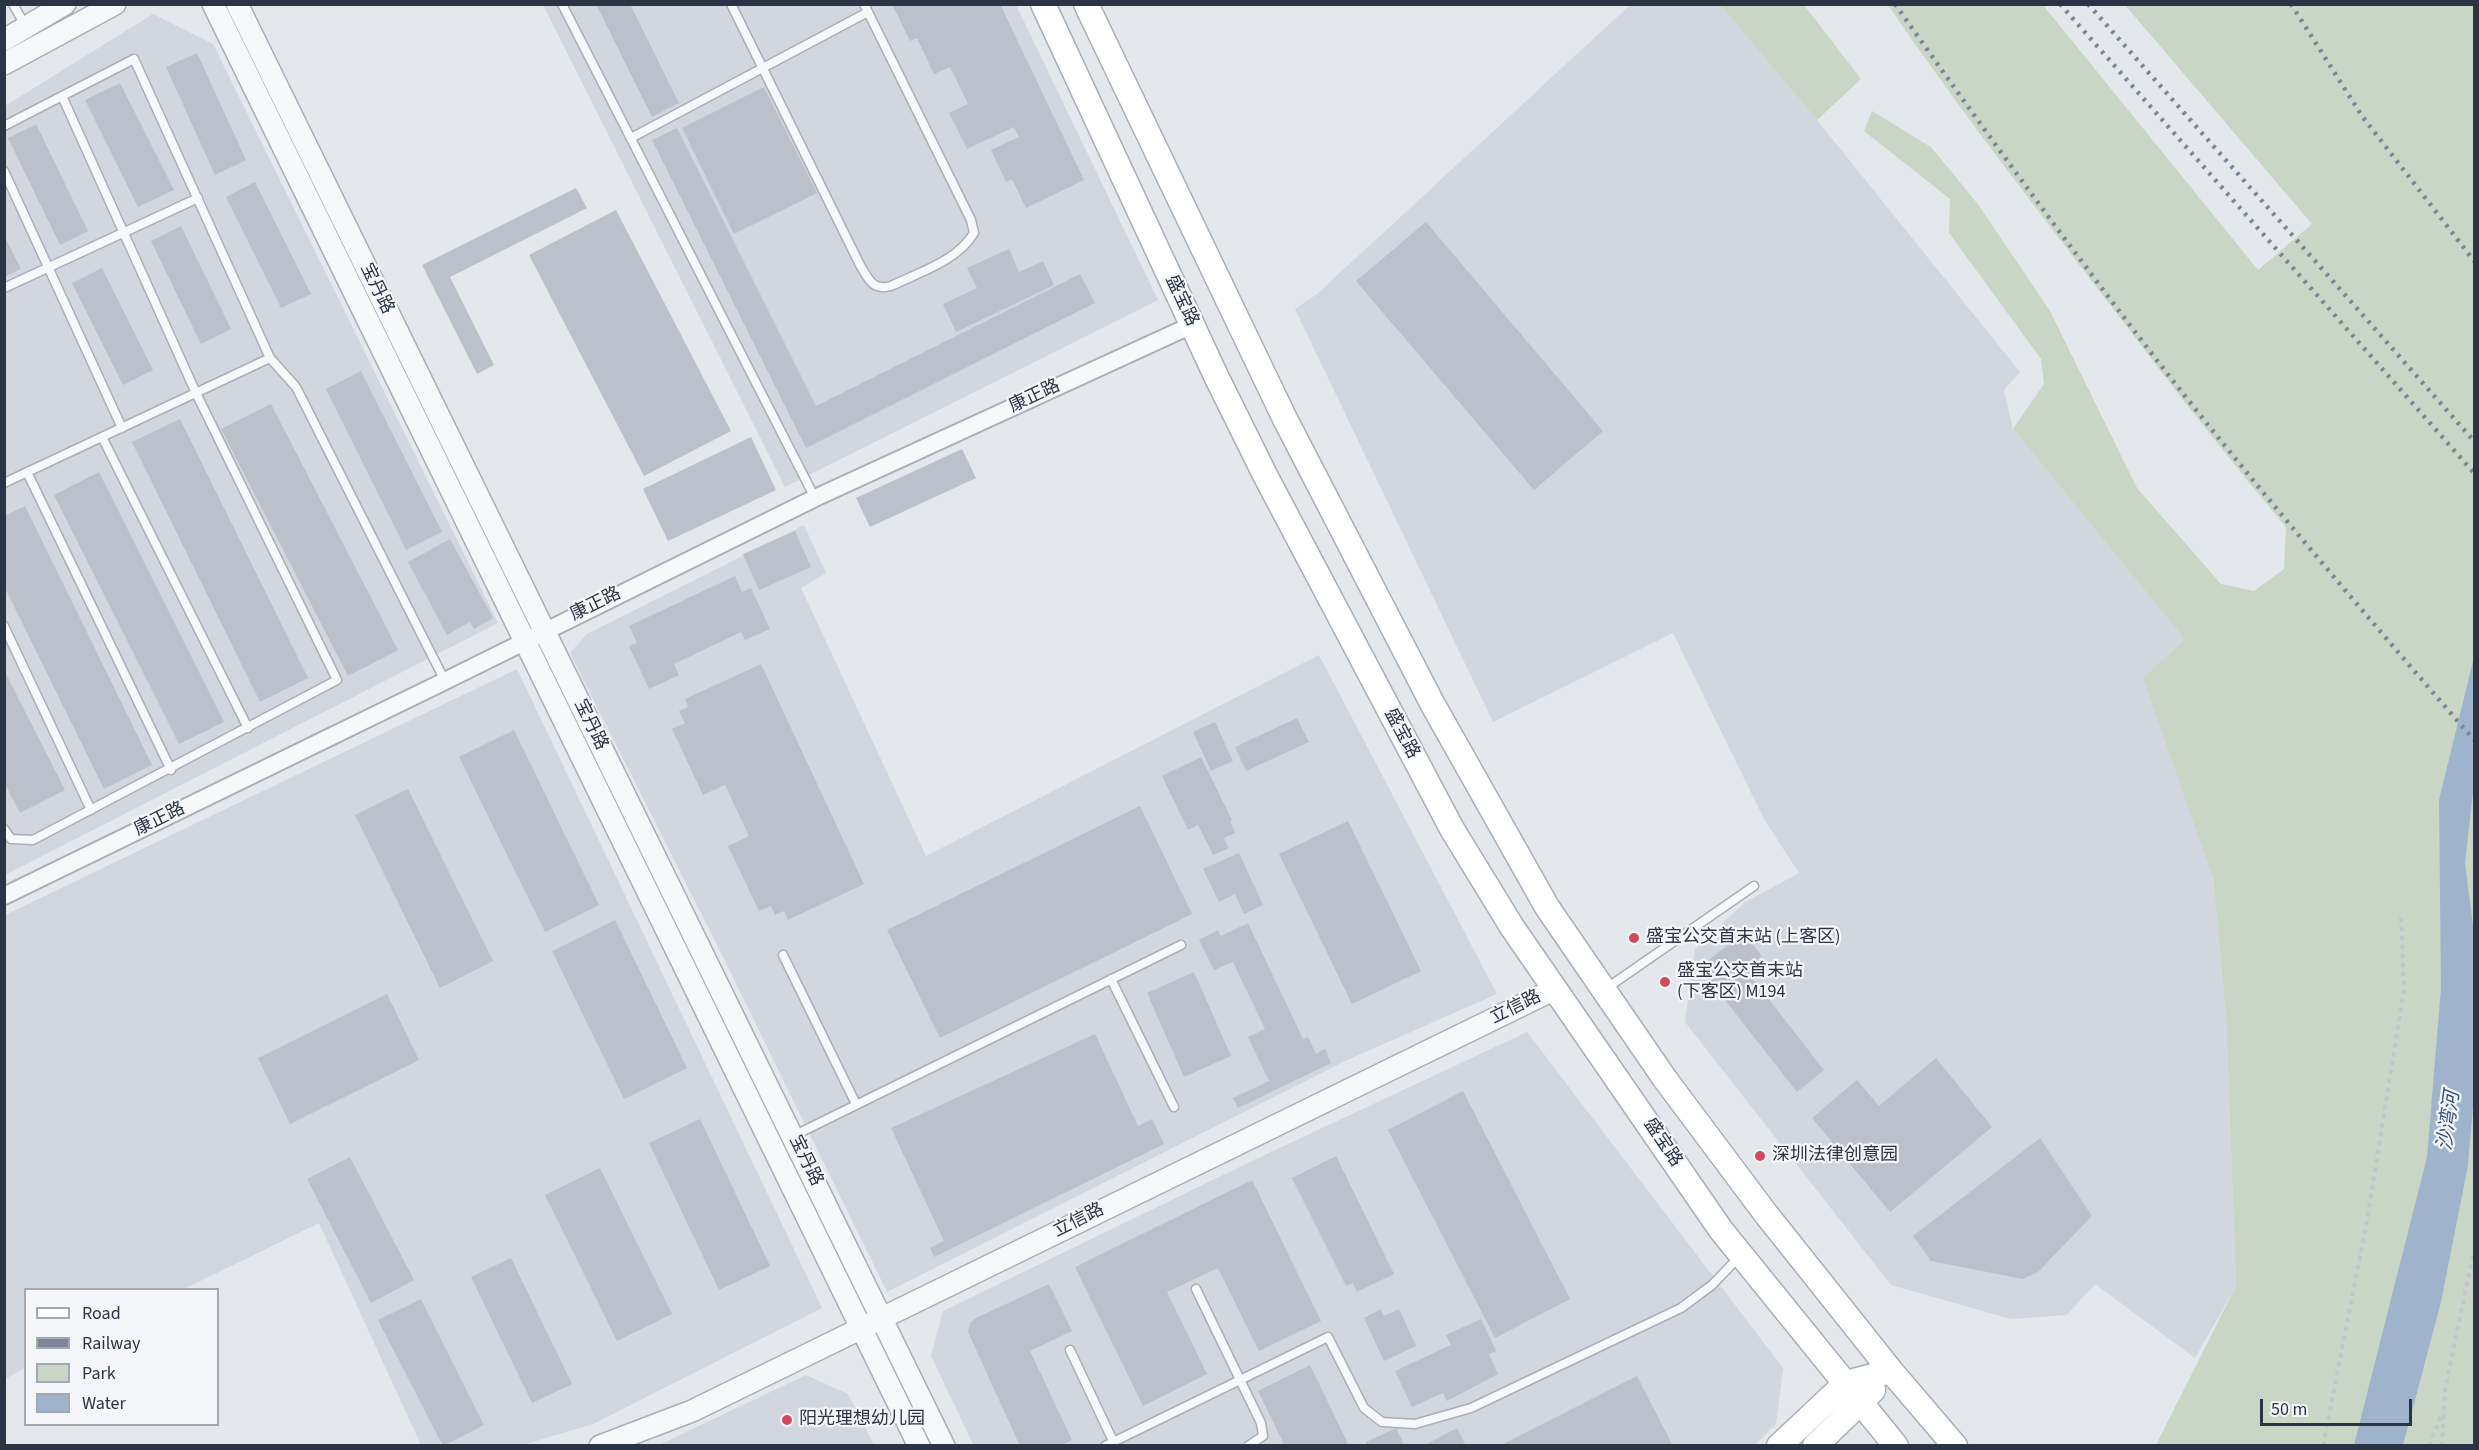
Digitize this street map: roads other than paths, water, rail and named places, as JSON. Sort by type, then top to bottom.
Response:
[{"type":"main road","name":"盛宝路","points":[[1043,4],[1192,325],[1265,475],[1452,829],[1512,927],[1721,1230],[1896,1446]]},
{"type":"main road","points":[[1086,4],[1285,419],[1432,704],[1547,907],[1665,1080],[1891,1371],[1954,1446]]},
{"type":"main road","points":[[1779,1446],[1846,1383],[1891,1371]]},
{"type":"main road","points":[[1815,1446],[1891,1371]]},
{"type":"street","points":[[4,40],[65,4]]},
{"type":"street","points":[[4,64],[115,4]]},
{"type":"street","name":"宝丹路","points":[[213,4],[919,1446]]},
{"type":"street","name":"宝丹路","points":[[237,4],[944,1446]]},
{"type":"street","name":"康正路","points":[[4,896],[815,498],[1192,325]]},
{"type":"street","name":"立信路","points":[[600,1446],[692,1411],[1555,989]]},
{"type":"lane","points":[[14,4],[26,27]]},
{"type":"lane","points":[[562,4],[815,498]]},
{"type":"lane","points":[[631,138],[762,67],[866,8],[971,220],[974,233],[966,247],[891,286],[882,289],[872,285],[762,67],[731,4]]},
{"type":"lane","points":[[4,126],[134,59],[270,358],[296,387],[445,681]]},
{"type":"lane","points":[[4,829],[11,839],[33,840],[171,770],[337,680],[196,393],[62,96]]},
{"type":"lane","points":[[4,171],[122,428]]},
{"type":"lane","points":[[4,288],[198,198]]},
{"type":"lane","points":[[4,483],[270,358]]},
{"type":"lane","points":[[102,437],[248,728]]},
{"type":"lane","points":[[27,472],[171,770]]},
{"type":"lane","points":[[4,626],[91,810]]},
{"type":"lane","points":[[1604,990],[1754,886]]},
{"type":"lane","points":[[792,1136],[1181,945]]},
{"type":"lane","points":[[783,955],[856,1104]]},
{"type":"lane","points":[[1111,979],[1174,1107]]},
{"type":"lane","points":[[1070,1350],[1109,1443],[1328,1337],[1364,1408],[1382,1422],[1415,1424],[1471,1408],[1681,1308],[1712,1285],[1741,1254]]},
{"type":"lane","points":[[1196,1288],[1263,1431],[1260,1440],[1248,1446]]},
{"type":"water","name":"沙湾河","points":[[2474,657],[2474,783],[2465,863],[2474,933],[2474,1095],[2468,1165],[2441,1302],[2403,1445],[2354,1445],[2427,1157],[2441,988],[2439,800]]},
{"type":"railway","points":[[1895,4],[2029,190],[2166,372],[2280,512],[2474,740]]},
{"type":"railway","points":[[2060,4],[2474,473]]},
{"type":"railway","points":[[2088,4],[2474,441]]},
{"type":"railway","points":[[2291,4],[2362,116],[2474,261]]},
{"type":"place","name":"盛宝公交首末站 (上客区)","points":[[1634,938]]},
{"type":"place","name":"盛宝公交首末站 (下客区) M194","points":[[1665,982]]},
{"type":"place","name":"深圳法律创意园","points":[[1760,1156]]},
{"type":"place","name":"阳光理想幼儿园","points":[[787,1420]]}]
